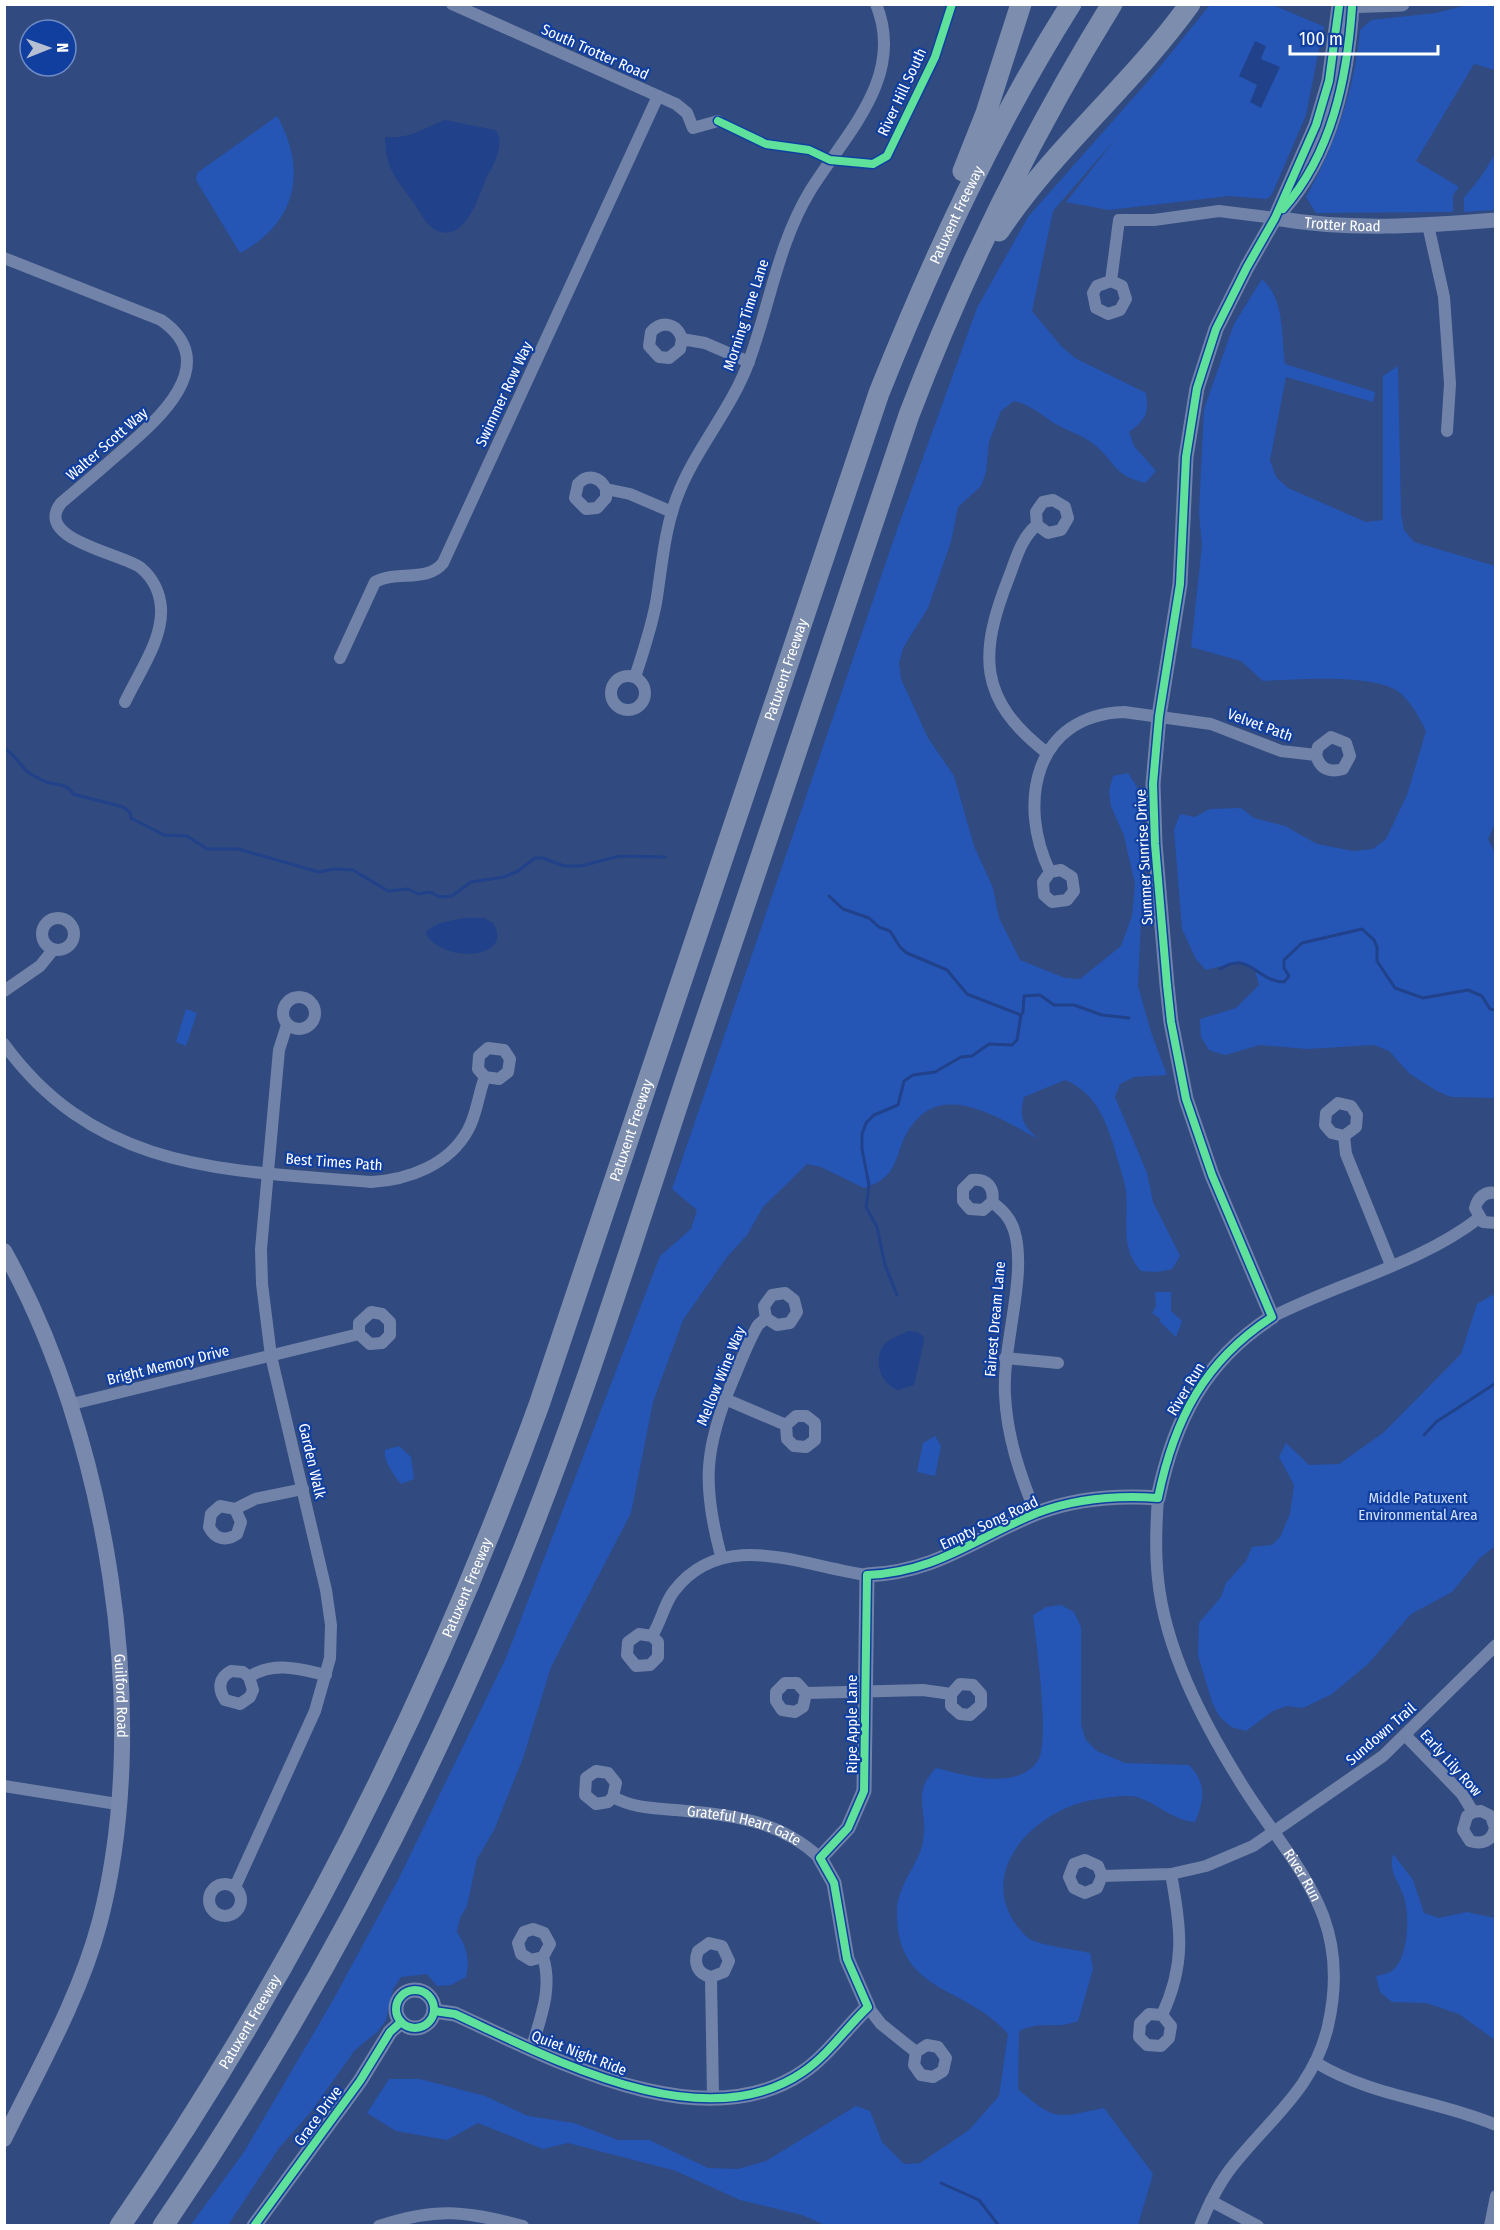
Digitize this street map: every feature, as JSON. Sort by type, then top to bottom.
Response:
[{"type":"highway","points":[[916,299],[986,113],[1021,4]]},
{"type":"highway","name":"Patuxent Freeway","points":[[120,2226],[237,2045],[326,1888],[405,1732],[475,1574],[543,1394],[879,393],[916,299],[977,169],[1011,104],[1071,4]]},
{"type":"highway","points":[[163,2226],[265,2067],[357,1907],[438,1746],[507,1588],[572,1418],[909,415],[941,332],[1008,186],[1060,91],[1112,4]]},
{"type":"highway","points":[[909,415],[981,262],[1025,191],[1157,47],[1190,4]]},
{"type":"main road","name":"Guilford Road","points":[[4,1251],[36,1312],[72,1404],[94,1496],[116,1620],[120,1703],[117,1804],[109,1878],[91,1952],[68,2009],[4,2139]]},
{"type":"street","name":"South Trotter Road","points":[[452,4],[658,96],[687,113],[693,128],[717,121]]},
{"type":"street","name":"Morning Time Lane","points":[[635,677],[650,628],[672,512],[686,476],[749,362],[775,269],[795,219],[814,185],[867,105],[879,81],[884,65],[885,37],[876,4]]},
{"type":"street","points":[[1342,6],[1402,4]]},
{"type":"street","name":"Summer Sunrise Drive","points":[[1272,1317],[1197,1133],[1186,1099],[1171,1022],[1153,817],[1158,716],[1180,584],[1186,457],[1197,388],[1209,348],[1226,308],[1275,218],[1308,176],[1328,130],[1347,63],[1342,6]]},
{"type":"street","name":"Swimmer Row Way","points":[[340,658],[375,582],[389,576],[431,573],[443,563],[658,96]]},
{"type":"street","name":"Trotter Road","points":[[1111,281],[1119,220],[1154,220],[1219,211],[1244,212],[1317,225],[1428,225],[1496,220]]},
{"type":"street","points":[[1428,225],[1444,297],[1450,384],[1447,431]]},
{"type":"street","name":"Walter Scott Way","points":[[4,258],[161,320],[176,334],[185,354],[185,378],[162,415],[61,503],[56,514],[56,521],[62,532],[96,551],[121,558],[141,568],[155,586],[160,598],[158,633],[125,702]]},
{"type":"street","points":[[682,339],[705,343],[749,362]]},
{"type":"street","points":[[606,489],[630,494],[672,512]]},
{"type":"street","points":[[1037,525],[1023,542],[994,615],[988,655],[994,689],[1009,717],[1029,739],[1047,753],[1039,769],[1033,808],[1038,843],[1050,873]]},
{"type":"street","name":"Velvet Path","points":[[1047,753],[1066,732],[1097,716],[1124,712],[1211,724],[1281,751],[1316,755]]},
{"type":"street","points":[[4,991],[40,966],[53,950]]},
{"type":"street","name":"Garden Walk","points":[[235,1887],[315,1711],[326,1676],[331,1642],[330,1616],[271,1356],[262,1284],[261,1249],[279,1050],[287,1025]]},
{"type":"street","name":"Best Times Path","points":[[4,1044],[23,1067],[61,1102],[113,1136],[148,1151],[192,1164],[370,1182],[388,1181],[418,1173],[444,1158],[459,1143],[475,1114],[485,1077]]},
{"type":"street","points":[[1344,1136],[1346,1154],[1390,1265]]},
{"type":"street","points":[[1496,1193],[1486,1193],[1476,1203],[1479,1218],[1488,1224],[1496,1224]]},
{"type":"street","name":"Fairest Dream Lane","points":[[992,1202],[1006,1214],[1011,1223],[1016,1247],[1017,1265],[1005,1358],[1005,1398],[1010,1437],[1019,1472],[1036,1514]]},
{"type":"street","name":"River Run","points":[[1200,2226],[1211,2201],[1235,2163],[1297,2095],[1315,2062],[1323,2043],[1332,2006],[1333,1970],[1329,1935],[1309,1882],[1239,1780],[1205,1719],[1173,1641],[1158,1582],[1155,1533],[1158,1498],[1174,1438],[1193,1397],[1221,1357],[1243,1336],[1272,1317],[1448,1240],[1479,1218]]},
{"type":"street","name":"Mellow Wine Way","points":[[721,1556],[710,1514],[708,1468],[715,1423],[751,1337],[766,1318]]},
{"type":"street","name":"Bright Memory Drive","points":[[72,1404],[359,1334]]},
{"type":"street","points":[[1005,1358],[1058,1363]]},
{"type":"street","points":[[724,1399],[786,1425]]},
{"type":"street","points":[[234,1509],[255,1499],[303,1489]]},
{"type":"street","name":"Empty Song Road","points":[[652,1636],[668,1600],[680,1584],[697,1569],[721,1556],[758,1554],[867,1575],[901,1571],[936,1562],[1036,1514],[1095,1498],[1158,1498]]},
{"type":"street","name":"Ripe Apple Lane","points":[[820,1858],[848,1828],[864,1791],[867,1575]]},
{"type":"street","name":"Sundown Trail","points":[[1102,1876],[1171,1875],[1238,1855],[1362,1772],[1405,1735],[1496,1645]]},
{"type":"street","points":[[249,1677],[260,1670],[279,1667],[326,1676]]},
{"type":"street","points":[[806,1693],[923,1690],[951,1694]]},
{"type":"street","name":"Early Lily Row","points":[[1405,1735],[1462,1794],[1473,1812]]},
{"type":"street","points":[[4,1786],[117,1804]]},
{"type":"street","name":"Grateful Heart Gate","points":[[613,1797],[636,1806],[726,1815],[762,1823],[800,1840],[820,1858],[834,1883],[847,1959],[867,2007]]},
{"type":"street","points":[[1162,2015],[1175,1987],[1180,1960],[1180,1927],[1171,1875]]},
{"type":"street","points":[[531,2050],[547,1989],[543,1958]]},
{"type":"street","points":[[711,1977],[713,2097]]},
{"type":"street","points":[[410,1990],[426,1993],[433,2002],[435,2011],[431,2020],[420,2028],[405,2026],[398,2017],[397,2003],[410,1990]]},
{"type":"street","points":[[867,2007],[881,2024],[916,2052]]},
{"type":"street","name":"Quiet Night Ride","points":[[435,2011],[455,2014],[531,2050],[622,2086],[674,2095],[713,2097],[755,2093],[792,2079],[819,2060],[867,2007]]},
{"type":"street","name":"Grace Drive","points":[[254,2225],[353,2090],[390,2032],[401,2022]]},
{"type":"street","points":[[1315,2062],[1376,2091],[1463,2113],[1496,2126]]},
{"type":"street","points":[[1490,2226],[1496,2196]]},
{"type":"street","points":[[1211,2201],[1258,2226]]},
{"type":"street","points":[[379,2226],[410,2216],[443,2211],[463,2212],[523,2226]]},
{"type":"green space","points":[[1210,5],[1273,5],[1325,27],[1318,37],[1321,39],[1306,115],[1272,194],[1267,199],[1229,196],[1109,210],[1066,202],[1117,137],[1053,211],[1032,311],[1061,346],[1075,358],[1146,393],[1145,416],[1129,432],[1134,446],[1156,471],[1145,483],[1134,480],[1120,472],[1090,442],[1030,407],[1014,401],[1001,411],[989,442],[986,472],[981,486],[958,507],[951,542],[928,608],[903,648],[899,663],[901,679],[928,738],[954,776],[974,846],[993,888],[999,918],[1020,960],[1065,978],[1080,979],[1121,946],[1132,916],[1135,884],[1124,836],[1111,806],[1109,791],[1113,776],[1128,773],[1137,787],[1140,801],[1142,897],[1138,986],[1151,1032],[1167,1075],[1134,1077],[1120,1084],[1115,1097],[1147,1173],[1153,1202],[1180,1256],[1172,1269],[1157,1272],[1141,1271],[1134,1262],[1127,1243],[1125,1184],[1106,1125],[1101,1113],[1086,1094],[1065,1080],[1024,1097],[1023,1120],[1038,1139],[1008,1122],[974,1108],[957,1105],[940,1106],[925,1112],[912,1125],[891,1170],[876,1183],[864,1188],[821,1167],[807,1164],[763,1207],[747,1235],[727,1257],[683,1320],[653,1402],[631,1513],[551,1667],[523,1758],[494,1830],[477,1859],[467,1906],[460,1918],[457,1932],[467,1954],[466,1977],[451,1985],[437,1986],[427,1974],[401,1977],[393,1989],[386,2020],[377,2032],[355,2050],[310,2113],[279,2148],[228,2225],[190,2226],[244,2152],[332,2002],[399,1878],[506,1658],[660,1256],[691,1229],[697,1210],[672,1189],[898,527],[977,308],[1028,217],[1149,80]]},
{"type":"green space","points":[[1467,5],[1495,5],[1495,70],[1474,64],[1416,161],[1459,187],[1453,195],[1453,212],[1316,213],[1306,197],[1326,158],[1342,116],[1354,73],[1360,30],[1371,20],[1436,13]]},
{"type":"green space","points":[[277,116],[287,136],[292,156],[294,176],[291,194],[274,227],[259,241],[240,253],[196,180],[197,173]]},
{"type":"green space","points":[[1495,154],[1495,210],[1464,212],[1464,198]]},
{"type":"green space","points":[[1262,279],[1275,297],[1281,318],[1285,364],[1375,392],[1373,402],[1286,377],[1270,460],[1276,477],[1288,488],[1366,522],[1383,520],[1383,376],[1398,366],[1401,514],[1404,530],[1414,542],[1495,566],[1496,821],[1488,839],[1496,855],[1495,1098],[1451,1097],[1437,1091],[1410,1074],[1389,1051],[1374,1045],[1307,1049],[1260,1045],[1225,1055],[1209,1050],[1201,1037],[1200,1019],[1236,1008],[1259,985],[1255,971],[1240,961],[1206,970],[1196,959],[1182,929],[1174,830],[1180,814],[1195,817],[1210,809],[1241,808],[1254,818],[1285,826],[1317,844],[1353,851],[1373,849],[1386,839],[1407,795],[1426,731],[1406,698],[1396,690],[1384,685],[1332,679],[1263,681],[1241,661],[1191,647],[1202,546],[1199,512],[1204,409],[1234,324]]},
{"type":"green space","points":[[186,1009],[197,1013],[186,1046],[176,1042]]},
{"type":"green space","points":[[1155,1292],[1171,1292],[1171,1311],[1182,1321],[1176,1337],[1159,1321],[1161,1319],[1152,1313],[1156,1306]]},
{"type":"green space","name":"Middle Patuxent Environmental Area","points":[[1492,1295],[1496,1296],[1495,1546],[1480,1558],[1452,1592],[1411,1614],[1368,1664],[1332,1694],[1303,1708],[1287,1706],[1273,1711],[1246,1731],[1231,1727],[1219,1716],[1212,1702],[1198,1655],[1199,1623],[1221,1597],[1226,1583],[1246,1561],[1252,1547],[1272,1545],[1280,1537],[1290,1514],[1294,1485],[1279,1457],[1286,1443],[1309,1465],[1339,1464],[1383,1433],[1461,1354],[1477,1304]]},
{"type":"green space","points":[[935,1436],[941,1446],[935,1476],[917,1472],[923,1443]]},
{"type":"green space","points":[[399,1446],[411,1457],[414,1479],[401,1484],[390,1468],[385,1454],[385,1450]]},
{"type":"green space","points":[[1061,1605],[1074,1612],[1081,1627],[1081,1725],[1086,1740],[1097,1751],[1125,1763],[1189,1765],[1199,1778],[1202,1792],[1201,1806],[1195,1822],[1179,1818],[1145,1800],[1132,1796],[1097,1799],[1068,1807],[1047,1819],[1028,1834],[1014,1852],[1005,1873],[1004,1894],[1011,1916],[1028,1938],[1048,1945],[1090,1953],[1093,1969],[1078,2021],[1063,2025],[1034,2026],[1019,2031],[1018,2089],[1041,2108],[1058,2115],[1104,2108],[1153,2174],[1138,2225],[825,2225],[802,2215],[740,2200],[676,2171],[568,2143],[543,2149],[478,2123],[447,2140],[396,2131],[367,2113],[389,2079],[420,2079],[485,2096],[528,2116],[574,2123],[618,2140],[649,2140],[708,2168],[738,2169],[766,2161],[856,2106],[870,2111],[882,2142],[904,2164],[920,2163],[969,2130],[999,2096],[1008,2034],[991,2018],[937,1986],[908,1960],[900,1940],[898,1903],[904,1884],[921,1850],[924,1830],[922,1795],[928,1778],[936,1768],[974,1777],[1003,1778],[1027,1771],[1037,1762],[1041,1752],[1043,1715],[1033,1615],[1046,1607]]},
{"type":"green space","points":[[1393,1854],[1413,1880],[1424,1913],[1439,1918],[1467,1912],[1495,1918],[1495,2040],[1459,2014],[1426,2003],[1392,2002],[1380,1992],[1376,1976],[1390,1972],[1396,1967],[1401,1959],[1406,1938],[1406,1905],[1393,1872]]},
{"type":"shaded area","points":[[1255,41],[1266,46],[1261,59],[1280,67],[1261,108],[1250,102],[1257,85],[1239,76]]},
{"type":"shaded area","points":[[445,120],[495,130],[500,140],[496,159],[474,208],[462,225],[446,233],[429,225],[396,178],[389,165],[385,137],[409,135]]},
{"type":"shaded area","points":[[463,918],[484,918],[493,923],[497,935],[495,944],[487,950],[462,954],[436,945],[426,935],[427,930],[440,923]]},
{"type":"shaded area","points":[[908,1331],[917,1332],[923,1336],[924,1341],[914,1385],[898,1390],[887,1383],[880,1372],[880,1352],[883,1346],[894,1337]]},
{"type":"waterway","points":[[4,749],[36,777],[48,783],[64,786],[73,794],[123,807],[130,812],[131,818],[164,835],[187,836],[207,849],[238,849],[319,872],[334,869],[353,870],[388,891],[408,889],[418,894],[430,892],[440,897],[452,896],[471,882],[504,877],[518,871],[535,858],[543,858],[564,866],[581,866],[620,856],[665,857]]},
{"type":"waterway","points":[[829,896],[843,909],[869,918],[879,927],[890,931],[900,947],[907,953],[947,970],[967,994],[1021,1015],[1024,996],[1040,995],[1054,1005],[1074,1005],[1102,1015],[1129,1018]]},
{"type":"waterway","points":[[1220,969],[1239,963],[1275,981],[1284,982],[1289,976],[1284,968],[1284,960],[1302,943],[1362,929],[1374,940],[1377,947],[1377,961],[1395,988],[1423,998],[1468,990],[1482,996],[1490,1009],[1496,1010]]},
{"type":"waterway","points":[[897,1295],[885,1265],[877,1227],[866,1207],[869,1185],[862,1149],[862,1134],[866,1123],[874,1115],[898,1105],[904,1081],[913,1075],[935,1072],[961,1057],[972,1056],[989,1044],[1012,1045],[1017,1040],[1021,1015]]},
{"type":"waterway","points":[[1424,1435],[1436,1422],[1496,1383]]},
{"type":"waterway","points":[[941,2183],[979,2200],[999,2226]]},
{"type":"cycle path","name":"River Hill South","points":[[718,121],[766,144],[809,150],[830,160],[873,164],[887,156],[935,57],[952,4]]},
{"type":"cycle path","points":[[434,2011],[455,2014],[581,2070],[627,2085],[674,2096],[720,2098],[763,2091],[803,2072],[812,2065],[829,2050],[868,2007],[847,1959],[834,1883],[820,1858],[848,1828],[864,1791],[867,1575],[914,1568],[935,1561],[1037,1513],[1067,1504],[1112,1497],[1158,1498],[1173,1443],[1196,1395],[1210,1373],[1228,1353],[1248,1334],[1272,1317],[1212,1175],[1186,1099],[1171,1022],[1167,985],[1155,844],[1153,784],[1159,716],[1180,584],[1186,457],[1197,388],[1216,329],[1275,218],[1316,125],[1329,81],[1339,6]]},
{"type":"cycle path","points":[[1283,209],[1314,164],[1334,114],[1346,61],[1352,7]]},
{"type":"cycle path","points":[[415,1990],[429,1995],[434,2009],[429,2023],[415,2028],[401,2023],[396,2009],[401,1995],[415,1990]]},
{"type":"cycle path","points":[[254,2226],[360,2081],[390,2032],[401,2022]]}]
